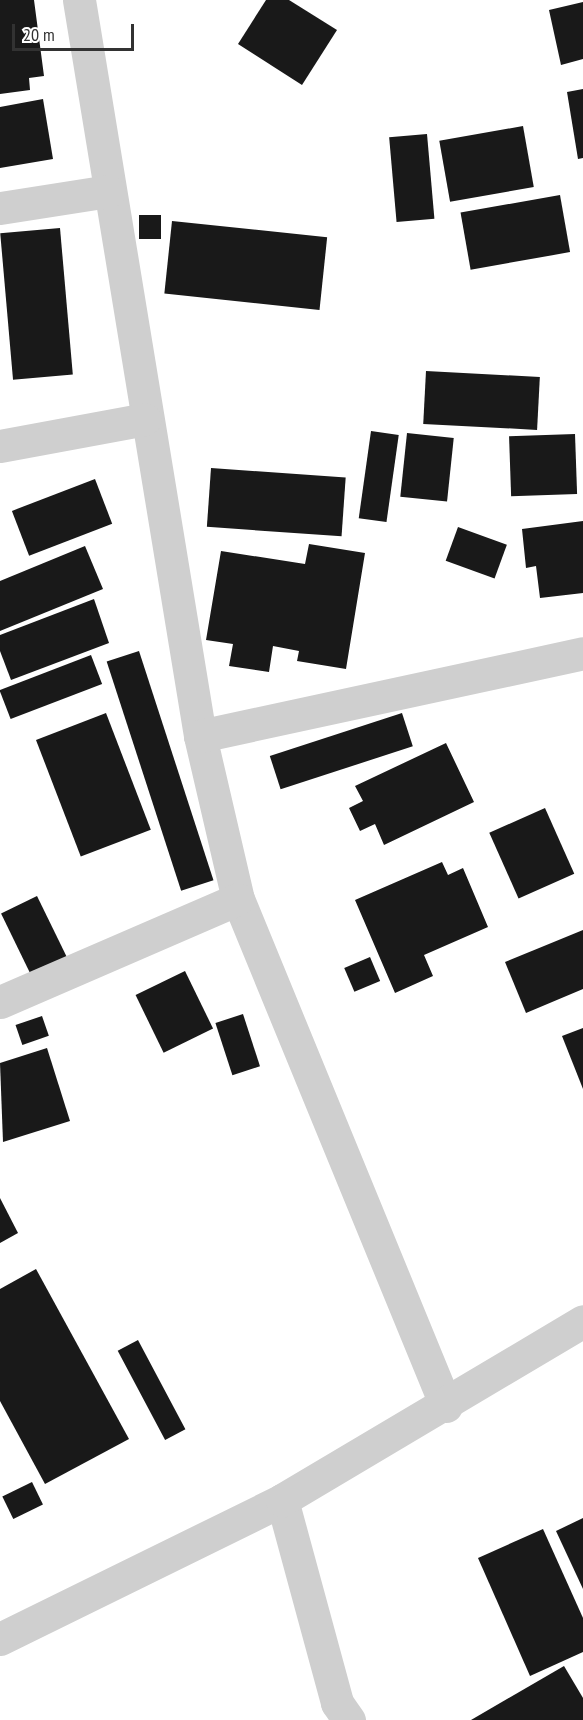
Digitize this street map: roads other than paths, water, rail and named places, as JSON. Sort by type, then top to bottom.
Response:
[{"type":"street","points":[[80,0],[145,419],[200,736],[238,899],[446,1406]]},
{"type":"street","points":[[0,208],[109,190]]},
{"type":"street","points":[[0,446],[145,419]]},
{"type":"street","points":[[200,736],[583,653]]},
{"type":"street","points":[[0,1002],[238,899]]},
{"type":"street","points":[[0,1639],[282,1500],[446,1406],[583,1321]]},
{"type":"street","points":[[282,1500],[339,1714]]}]
